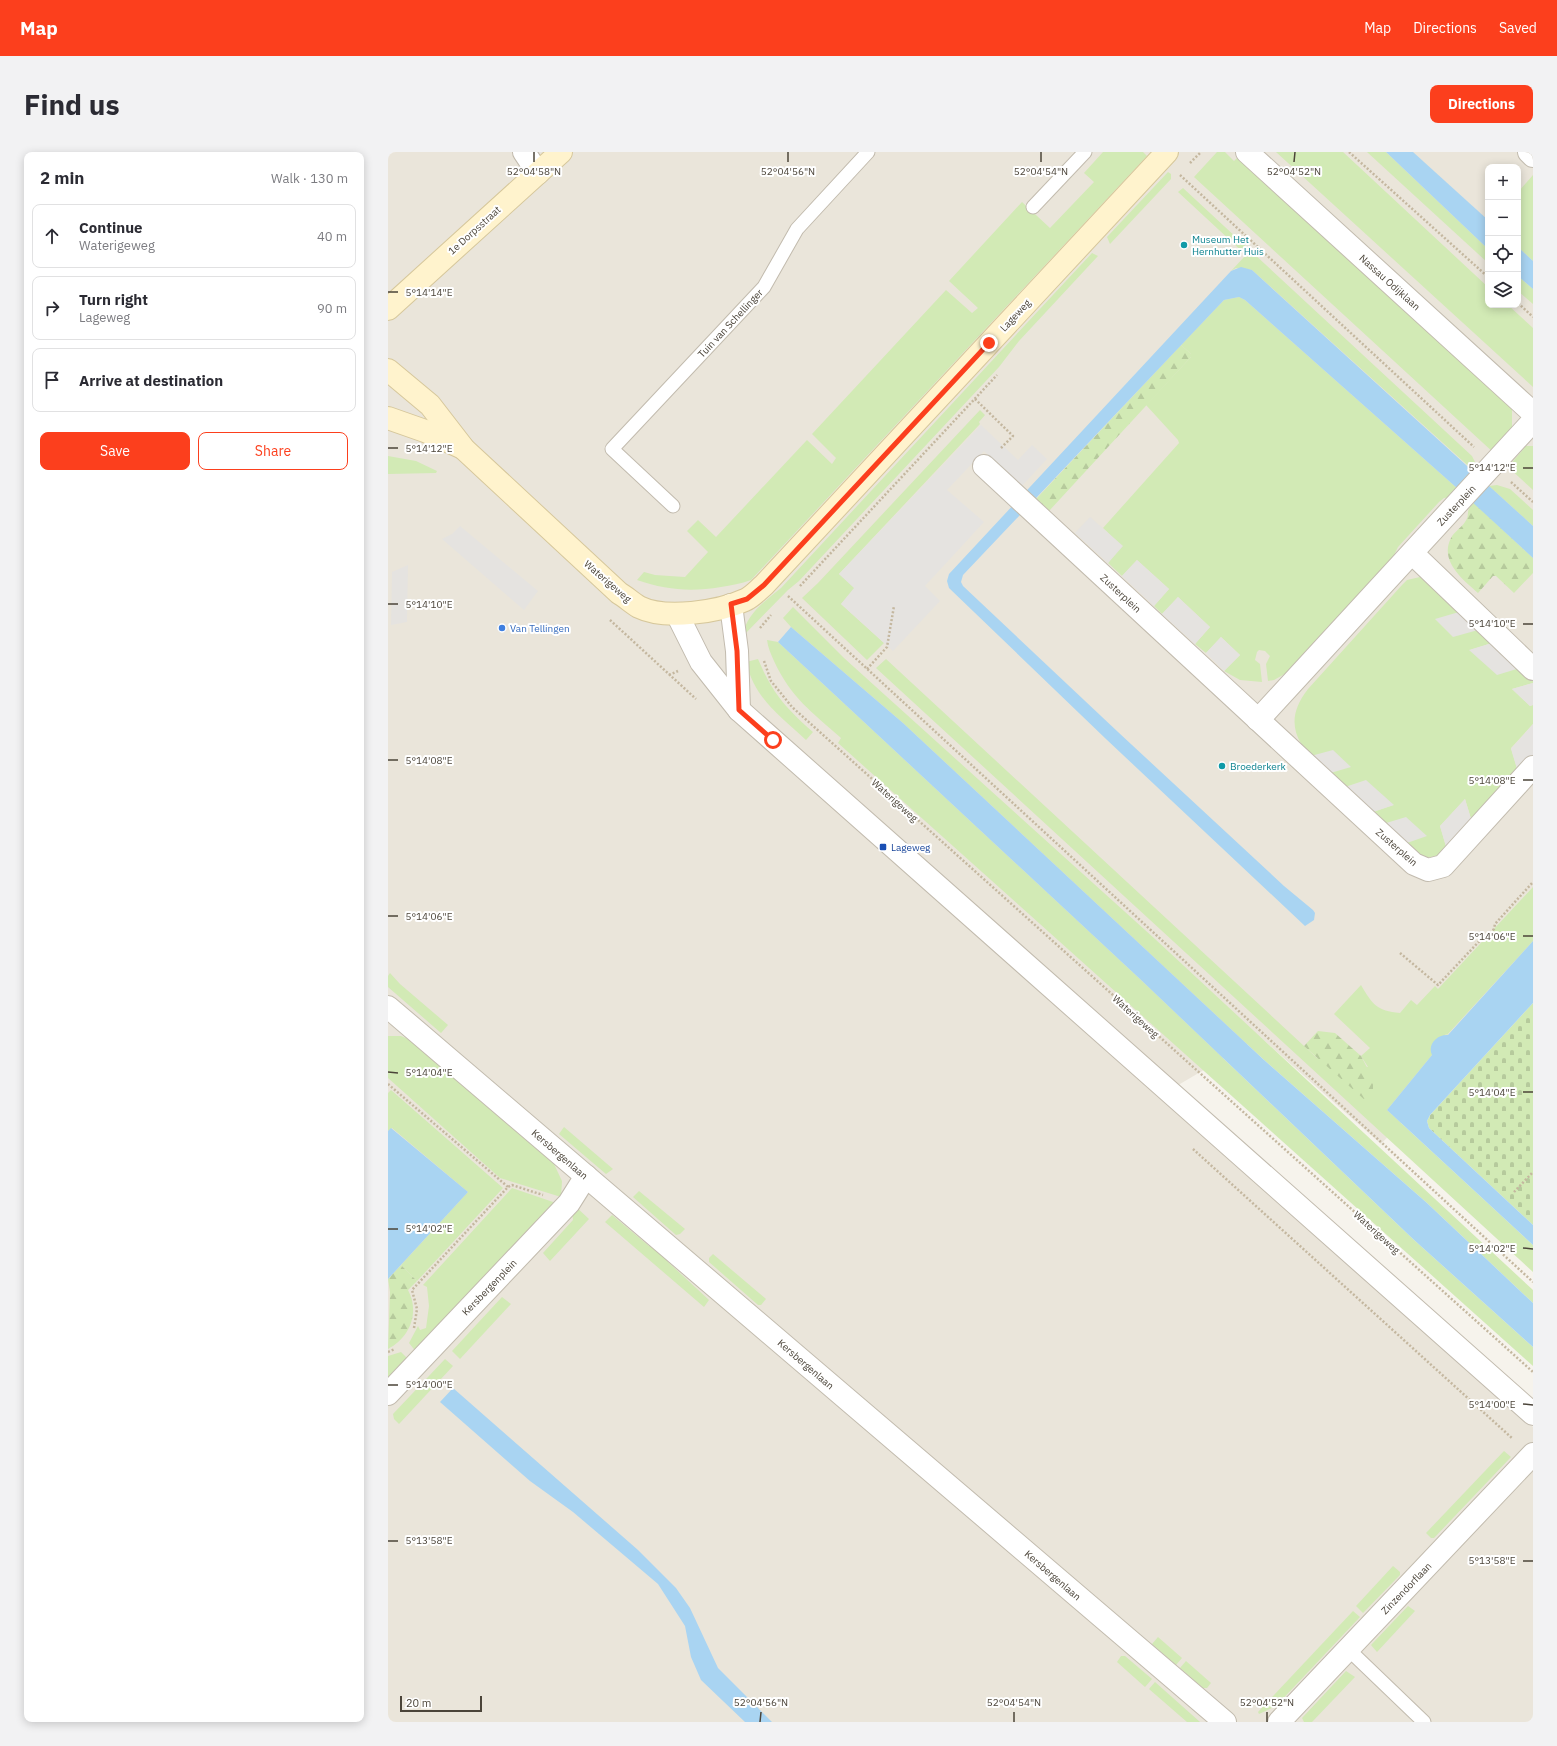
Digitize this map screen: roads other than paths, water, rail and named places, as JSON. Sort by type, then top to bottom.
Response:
[{"type":"main road","name":"1e Dorpsstraat","points":[[388,309],[561,152]]},
{"type":"main road","name":"Lageweg","points":[[677,614],[694,614],[747,599],[764,585],[1167,152]]},
{"type":"main road","name":"Waterigeweg","points":[[388,370],[430,405],[464,449],[619,593],[640,607],[657,612],[677,614]]},
{"type":"main road","name":"Waterigeweg","points":[[388,418],[425,431],[464,449]]},
{"type":"street","points":[[524,152],[538,173]]},
{"type":"street","name":"Nassau Odijklaan","points":[[1247,152],[1533,413]]},
{"type":"street","points":[[1529,152],[1533,156]]},
{"type":"street","name":"Zusterplein","points":[[1258,720],[1533,421]]},
{"type":"street","name":"Zusterplein","points":[[984,466],[1414,864],[1428,870],[1443,866],[1533,767]]},
{"type":"street","points":[[1412,553],[1533,669]]},
{"type":"street","points":[[731,604],[737,651],[739,710]]},
{"type":"street","points":[[677,614],[701,662],[739,710],[1533,1414]]},
{"type":"street","name":"Kersbergenlaan","points":[[389,1009],[1225,1722]]},
{"type":"street","name":"Kersbergenplein","points":[[388,1394],[569,1203],[586,1176]]},
{"type":"street","name":"Zinzendorflaan","points":[[1279,1722],[1533,1454]]},
{"type":"lane","name":"Tuin van Schellinger","points":[[673,506],[612,449],[764,287],[797,229],[868,152]]},
{"type":"lane","points":[[1033,207],[1085,152]]},
{"type":"lane","points":[[1348,1649],[1424,1722]]},
{"type":"water","points":[[1386,152],[1413,152],[1485,217],[1485,246]]},
{"type":"water","points":[[1521,250],[1533,261],[1533,289],[1521,279]]},
{"type":"water","points":[[1241,267],[1252,270],[1533,526],[1533,558],[1458,489],[1245,300],[1239,297],[1224,300],[963,575],[961,582],[963,586],[1118,732],[1284,886],[1313,910],[1315,913],[1314,920],[1305,926],[1106,739],[949,588],[947,581],[949,574],[1231,271]]},
{"type":"water","points":[[791,627],[903,723],[1263,1059],[1427,1203],[1533,1303],[1533,1347],[1413,1239],[1140,979],[778,642]]},
{"type":"water","points":[[1533,941],[1533,1003],[1430,1115],[1427,1121],[1429,1128],[1533,1225],[1533,1245],[1387,1110],[1432,1055],[1431,1048],[1434,1041],[1440,1036],[1448,1035]]},
{"type":"water","points":[[391,1128],[468,1192],[388,1279],[388,1131]]},
{"type":"water","points":[[453,1388],[638,1550],[676,1588],[690,1608],[718,1668],[772,1722],[745,1722],[701,1680],[691,1657],[685,1626],[658,1584],[573,1512],[530,1481],[440,1402]]},
{"type":"place","name":"Museum Het Hernhutter Huis","points":[[1184,245]]},
{"type":"place","name":"Van Tellingen","points":[[502,628]]},
{"type":"place","name":"Broederkerk","points":[[1222,766]]},
{"type":"place","name":"Lageweg","points":[[883,847]]}]
